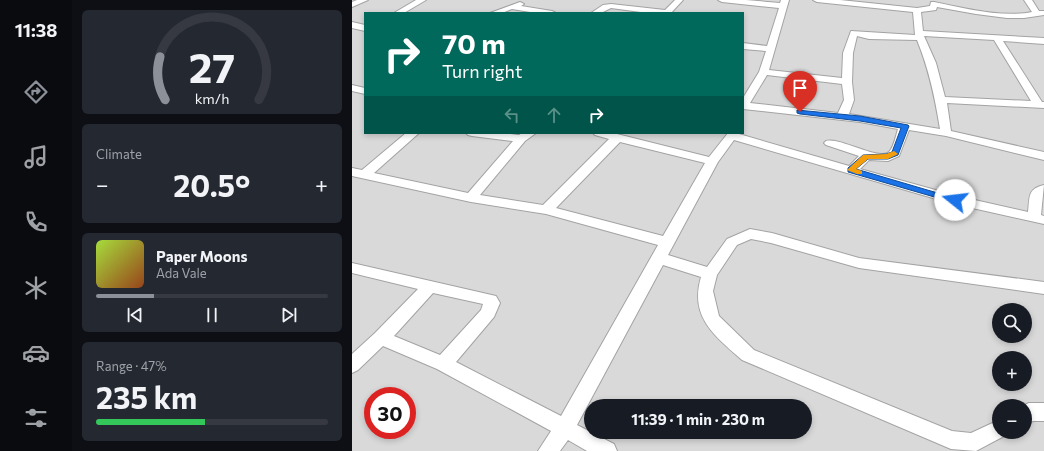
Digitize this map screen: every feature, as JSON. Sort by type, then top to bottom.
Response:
[{"type":"street","points":[[352,5],[364,0]]},
{"type":"street","points":[[400,12],[422,0]]},
{"type":"street","points":[[497,12],[530,0]]},
{"type":"street","points":[[668,12],[679,0]]},
{"type":"street","points":[[722,0],[785,3],[764,72],[744,104]]},
{"type":"street","points":[[817,0],[871,2],[917,10],[933,8],[934,2],[1003,16],[1023,17],[1040,13],[1028,0]]},
{"type":"street","points":[[597,12],[611,6],[659,12]]},
{"type":"street","points":[[511,7],[545,12]]},
{"type":"street","points":[[917,10],[921,38],[931,63],[941,100],[946,133]]},
{"type":"street","points":[[354,26],[364,25]]},
{"type":"street","points":[[354,26],[364,28]]},
{"type":"street","points":[[842,116],[849,100],[847,82],[848,53],[854,33],[869,36],[996,38],[1044,41]]},
{"type":"street","points":[[996,38],[1041,105]]},
{"type":"street","points":[[744,46],[771,49]]},
{"type":"street","points":[[764,72],[847,82]]},
{"type":"street","points":[[352,88],[364,91]]},
{"type":"street","points":[[941,100],[1041,105]]},
{"type":"street","points":[[744,106],[842,116],[905,126],[946,133],[1044,156]]},
{"type":"street","points":[[851,170],[866,156],[888,157],[895,153],[905,126]]},
{"type":"street","points":[[358,173],[412,134]]},
{"type":"street","points":[[490,134],[526,136]]},
{"type":"street","points":[[602,134],[712,161]]},
{"type":"street","points":[[548,451],[564,429],[712,161],[733,135],[955,200],[1039,219],[1037,192],[1044,189]]},
{"type":"street","points":[[471,198],[526,136]]},
{"type":"street","points":[[546,210],[617,138]]},
{"type":"street","points":[[830,143],[872,156]]},
{"type":"street","points":[[358,173],[471,198],[546,210],[662,250],[710,274]]},
{"type":"street","points":[[992,433],[972,443],[951,440],[748,355],[711,319],[705,291],[710,274],[732,242],[750,234],[772,238],[859,263],[1044,288]]},
{"type":"street","points":[[352,268],[490,300],[492,303],[488,313],[443,364]]},
{"type":"street","points":[[352,365],[381,338],[429,287]]},
{"type":"street","points":[[381,338],[443,364],[607,451]]},
{"type":"street","points":[[1032,412],[1044,412]]},
{"type":"shaded area","points":[[352,0],[1044,0],[1044,451],[352,451]]},
{"type":"slow traffic","points":[[859,173],[851,170],[866,156],[888,157],[894,154]]},
{"type":"route","points":[[800,112],[860,118],[905,126],[895,153],[888,157],[866,156],[851,170],[955,200]]}]
